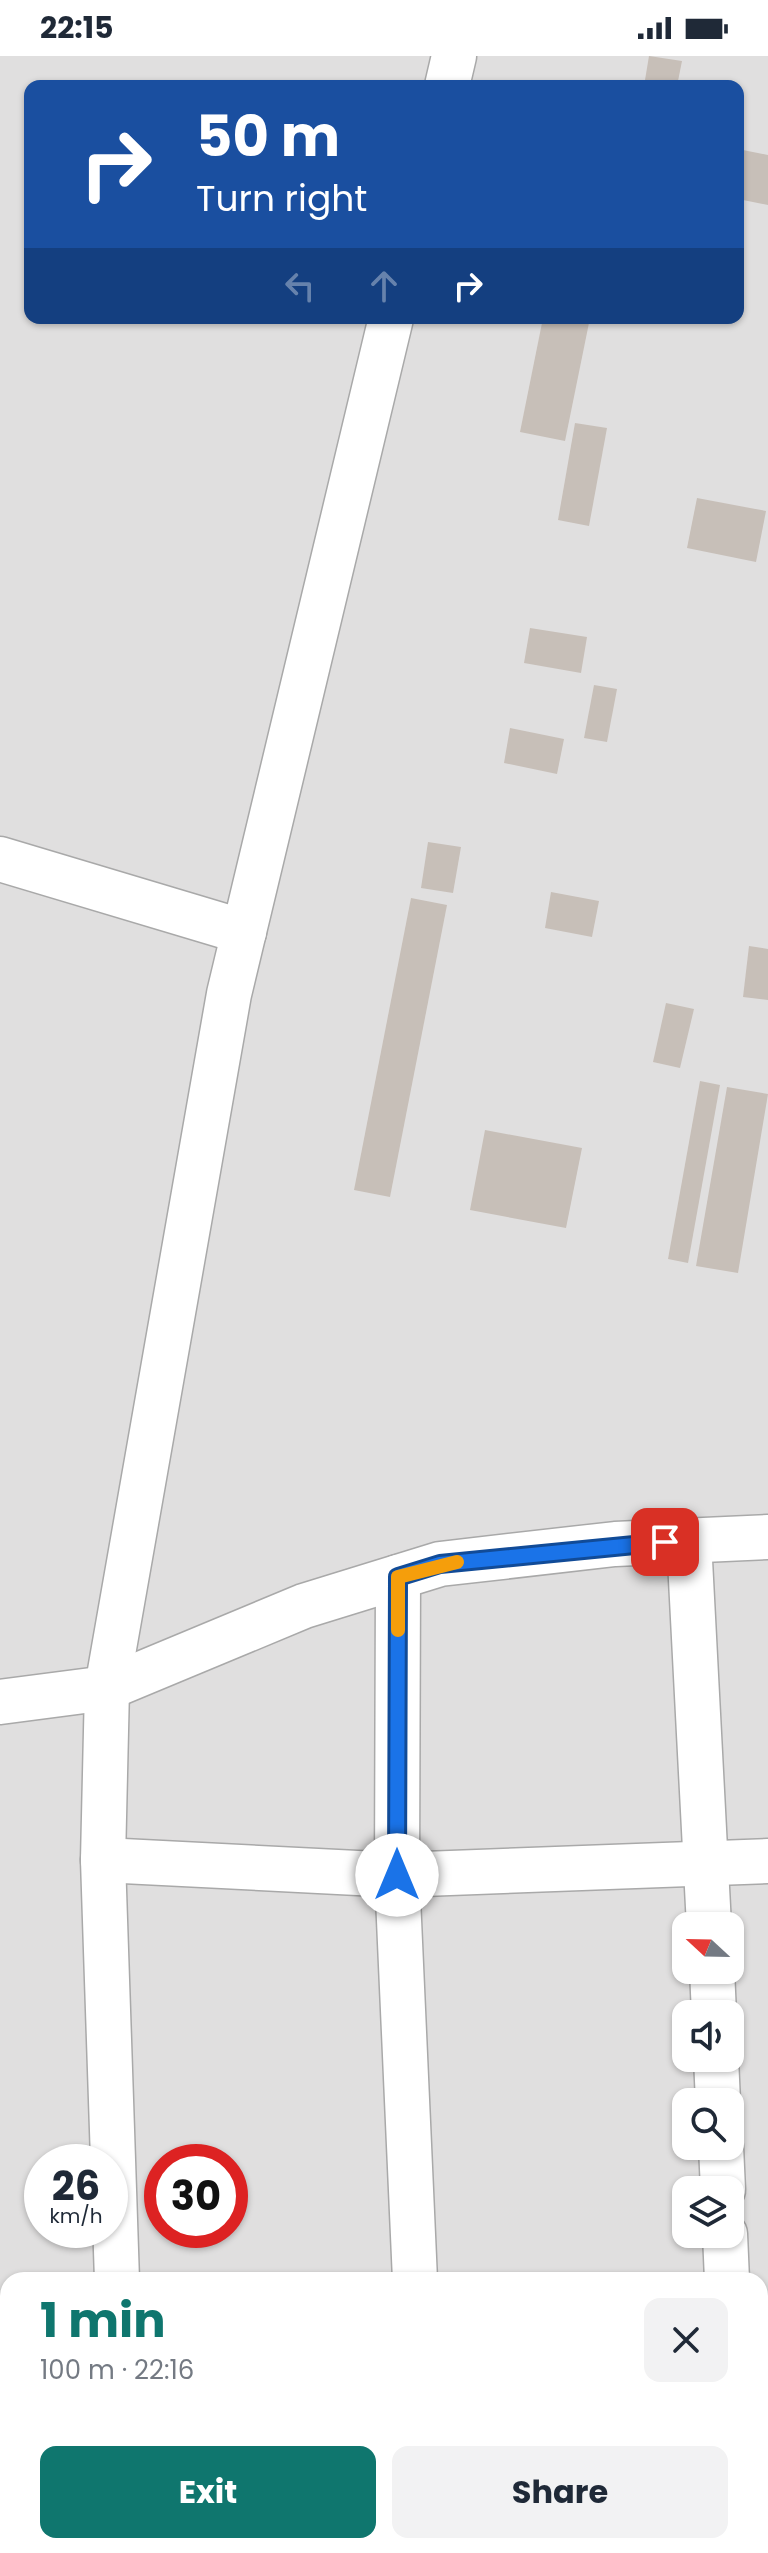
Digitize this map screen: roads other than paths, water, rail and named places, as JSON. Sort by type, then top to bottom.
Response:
[{"type":"street","points":[[448,80],[454,56]]},
{"type":"street","points":[[117,2272],[103,1860],[107,1688],[229,994],[390,324]]},
{"type":"street","points":[[0,859],[244,932]]},
{"type":"street","points":[[0,1702],[107,1688],[304,1606],[440,1564],[615,1544],[768,1537]]},
{"type":"street","points":[[689,1541],[708,1912]]},
{"type":"street","points":[[398,1577],[397,1875],[415,2272]]},
{"type":"street","points":[[103,1860],[397,1875],[768,1861]]},
{"type":"street","points":[[726,2248],[727,2272]]}]
